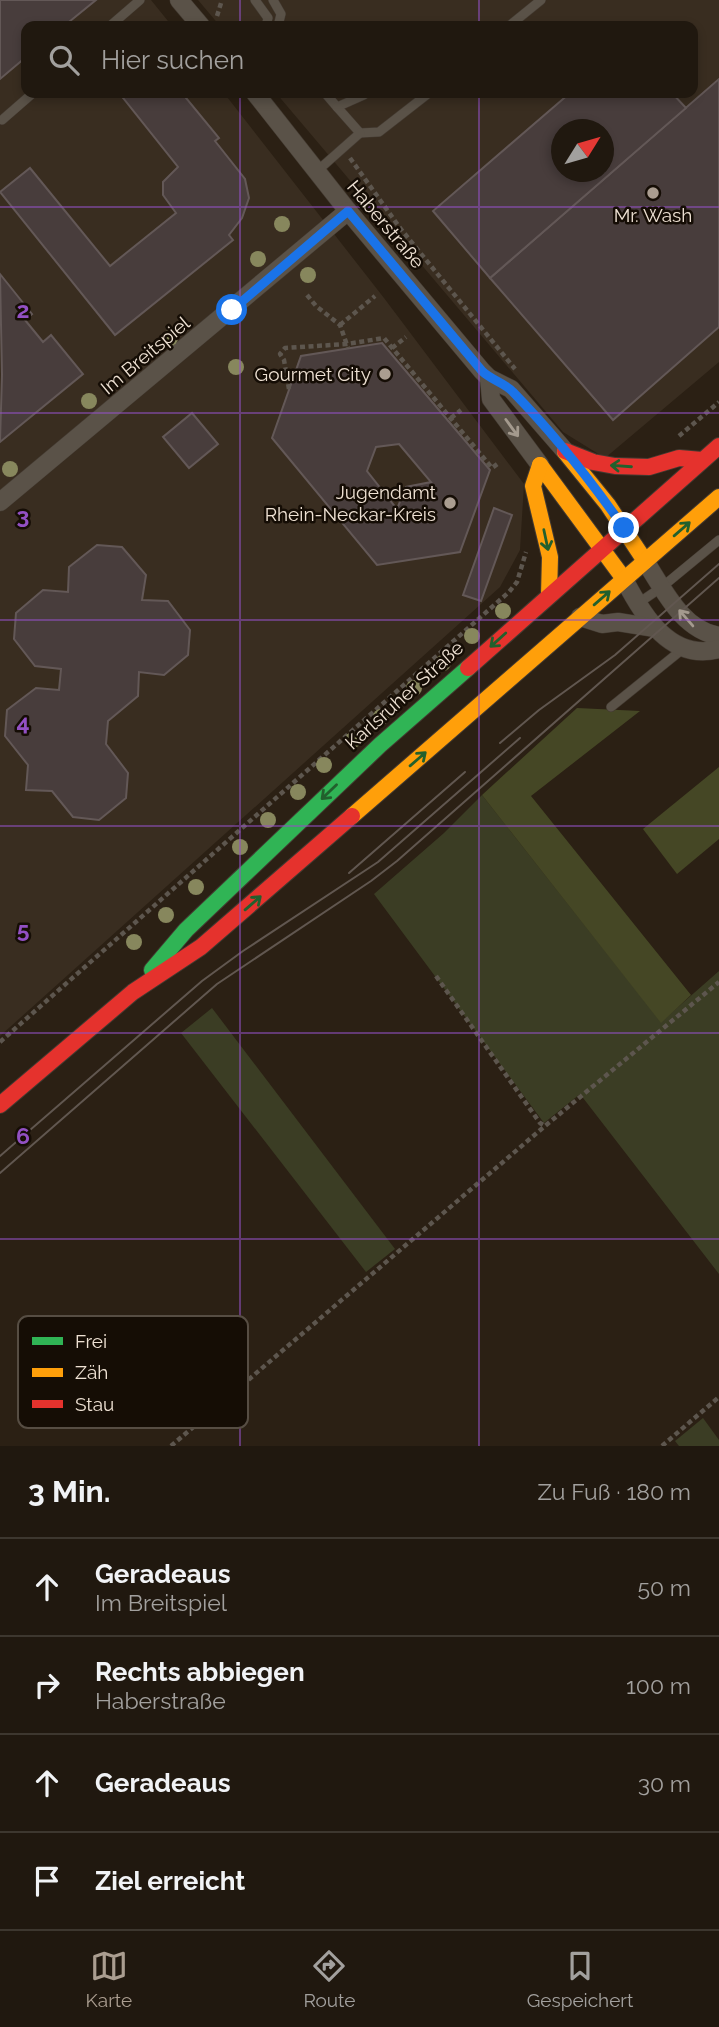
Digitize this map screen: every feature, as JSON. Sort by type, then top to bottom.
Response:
[{"type":"main road","name":"Karlsruher Straße","points":[[133,992],[186,930],[340,782],[719,446]]},
{"type":"main road","points":[[565,451],[593,462],[615,466],[649,467],[679,458],[702,460]]},
{"type":"main road","points":[[565,451],[624,528],[645,561]]},
{"type":"main road","points":[[540,465],[533,486],[548,546],[551,574],[549,595]]},
{"type":"main road","points":[[540,465],[624,579]]},
{"type":"main road","name":"Karlsruher Straße","points":[[0,1105],[133,992],[201,947],[719,497]]},
{"type":"street","points":[[179,0],[197,21]]},
{"type":"street","name":"Haberstraße","points":[[265,98],[316,172],[489,378],[511,389],[565,451]]},
{"type":"street","name":"Im Breitspiel","points":[[0,502],[348,211]]},
{"type":"street","name":"Haberstraße","points":[[489,378],[491,399],[540,465]]},
{"type":"street","points":[[645,561],[690,625],[707,634],[719,636]]},
{"type":"street","points":[[624,579],[637,604],[655,628],[680,647],[704,652],[719,649]]},
{"type":"street","points":[[580,617],[602,624],[629,622],[655,628]]},
{"type":"lane","points":[[116,21],[140,0]]},
{"type":"lane","points":[[255,0],[268,21]]},
{"type":"lane","points":[[273,0],[281,14],[279,21]]},
{"type":"lane","points":[[515,21],[541,0]]},
{"type":"lane","points":[[2,120],[27,98]]},
{"type":"lane","points":[[329,98],[360,133]]},
{"type":"lane","points":[[337,107],[356,98]]},
{"type":"lane","points":[[316,172],[360,133],[379,132],[423,98]]},
{"type":"lane","points":[[637,604],[719,540]]},
{"type":"lane","points":[[611,708],[680,647]]},
{"type":"path","points":[[344,149],[400,228],[520,375]]},
{"type":"path","points":[[307,295],[340,325],[348,346]]},
{"type":"path","points":[[340,325],[375,296]]},
{"type":"path","points":[[392,348],[406,337]]},
{"type":"path","points":[[289,390],[281,354],[285,348],[348,346],[384,338],[492,468],[500,462]]},
{"type":"path","points":[[669,442],[684,433],[719,402]]},
{"type":"path","points":[[450,419],[461,410]]},
{"type":"path","points":[[0,1042],[509,592],[516,582],[525,552],[548,546]]},
{"type":"path","points":[[436,976],[540,1123],[545,1126]]},
{"type":"path","points":[[248,1381],[545,1126],[719,982]]},
{"type":"path","points":[[662,1446],[719,1397]]},
{"type":"path","points":[[172,1446],[193,1428]]},
{"type":"shaded area","points":[[0,0],[151,0],[168,21],[21,21],[21,98],[228,98],[384,298],[524,484],[520,550],[500,587],[0,1036]]},
{"type":"shaded area","points":[[198,0],[719,0],[719,362],[605,458],[563,432],[280,98],[698,98],[698,21],[216,21]]},
{"type":"green space","points":[[577,708],[640,711],[531,796],[691,995],[661,1023],[482,795]]},
{"type":"green space","points":[[719,767],[719,839],[677,874],[643,829]]},
{"type":"green space","points":[[482,795],[661,1022],[719,971],[719,1274],[580,1094],[544,1123],[374,894],[444,833]]},
{"type":"green space","points":[[212,1008],[395,1249],[366,1272],[181,1033]]},
{"type":"green space","points":[[703,1418],[719,1440],[719,1446],[679,1446],[675,1441]]},
{"type":"building","points":[[0,0],[96,0],[70,21],[21,21],[21,61],[0,79]]},
{"type":"building","name":"Mr. Wash","points":[[719,79],[719,327],[613,420],[490,278],[600,182],[614,182],[614,170]]},
{"type":"building","points":[[123,98],[186,98],[219,138],[215,141],[245,179],[249,198],[242,218],[229,235],[233,240],[115,335],[0,192],[30,168],[110,266],[176,213],[163,195],[163,182],[178,167]]},
{"type":"building","points":[[564,98],[677,98],[686,108],[614,170],[614,119],[551,119],[551,182],[601,182],[490,278],[433,211]]},
{"type":"building","points":[[0,274],[32,314],[25,320],[43,342],[51,335],[83,374],[0,442],[2,375]]},
{"type":"building","points":[[382,343],[490,470],[460,552],[377,565],[272,438],[301,356]],"holes":[[[399,444],[431,482],[406,487],[397,509],[367,471],[376,447]]]},
{"type":"building","points":[[192,413],[218,444],[189,468],[163,437]]},
{"type":"building","points":[[494,508],[512,515],[481,601],[463,595]]},
{"type":"building","points":[[97,545],[122,547],[146,575],[142,600],[168,601],[190,630],[188,655],[164,675],[139,672],[138,696],[108,721],[106,744],[128,773],[126,798],[99,820],[73,817],[52,791],[26,790],[28,765],[5,736],[7,710],[36,688],[59,690],[61,669],[35,666],[14,639],[16,613],[43,590],[68,592],[69,567]]},
{"type":"tram line","points":[[500,743],[539,710],[615,655],[719,564]]},
{"type":"tram line","points":[[0,1173],[217,984],[397,861],[719,578]]},
{"type":"tram line","points":[[0,1156],[202,981],[378,862],[520,738]]},
{"type":"tram line","points":[[349,873],[465,772]]},
{"type":"traffic: fast","points":[[152,970],[186,930],[380,745],[468,668]]},
{"type":"traffic: slow","points":[[565,452],[608,505],[645,561]]},
{"type":"traffic: slow","points":[[540,465],[624,579]]},
{"type":"traffic: slow","points":[[540,465],[533,486],[550,557],[549,595]]},
{"type":"traffic: slow","points":[[352,816],[719,497]]},
{"type":"traffic: jam","points":[[468,668],[719,446]]},
{"type":"traffic: jam","points":[[565,451],[593,462],[615,466],[649,467],[679,458],[702,460]]},
{"type":"traffic: jam","points":[[0,1105],[133,992],[201,947],[352,816]]},
{"type":"place","name":"Mr. Wash","points":[[653,193]]},
{"type":"place","name":"Gourmet City","points":[[385,374]]},
{"type":"place","name":"Jugendamt Rhein-Neckar-Kreis","points":[[450,503]]},
{"type":"route","points":[[232,310],[348,211],[482,371],[489,378],[511,389],[565,451],[624,528]]}]
